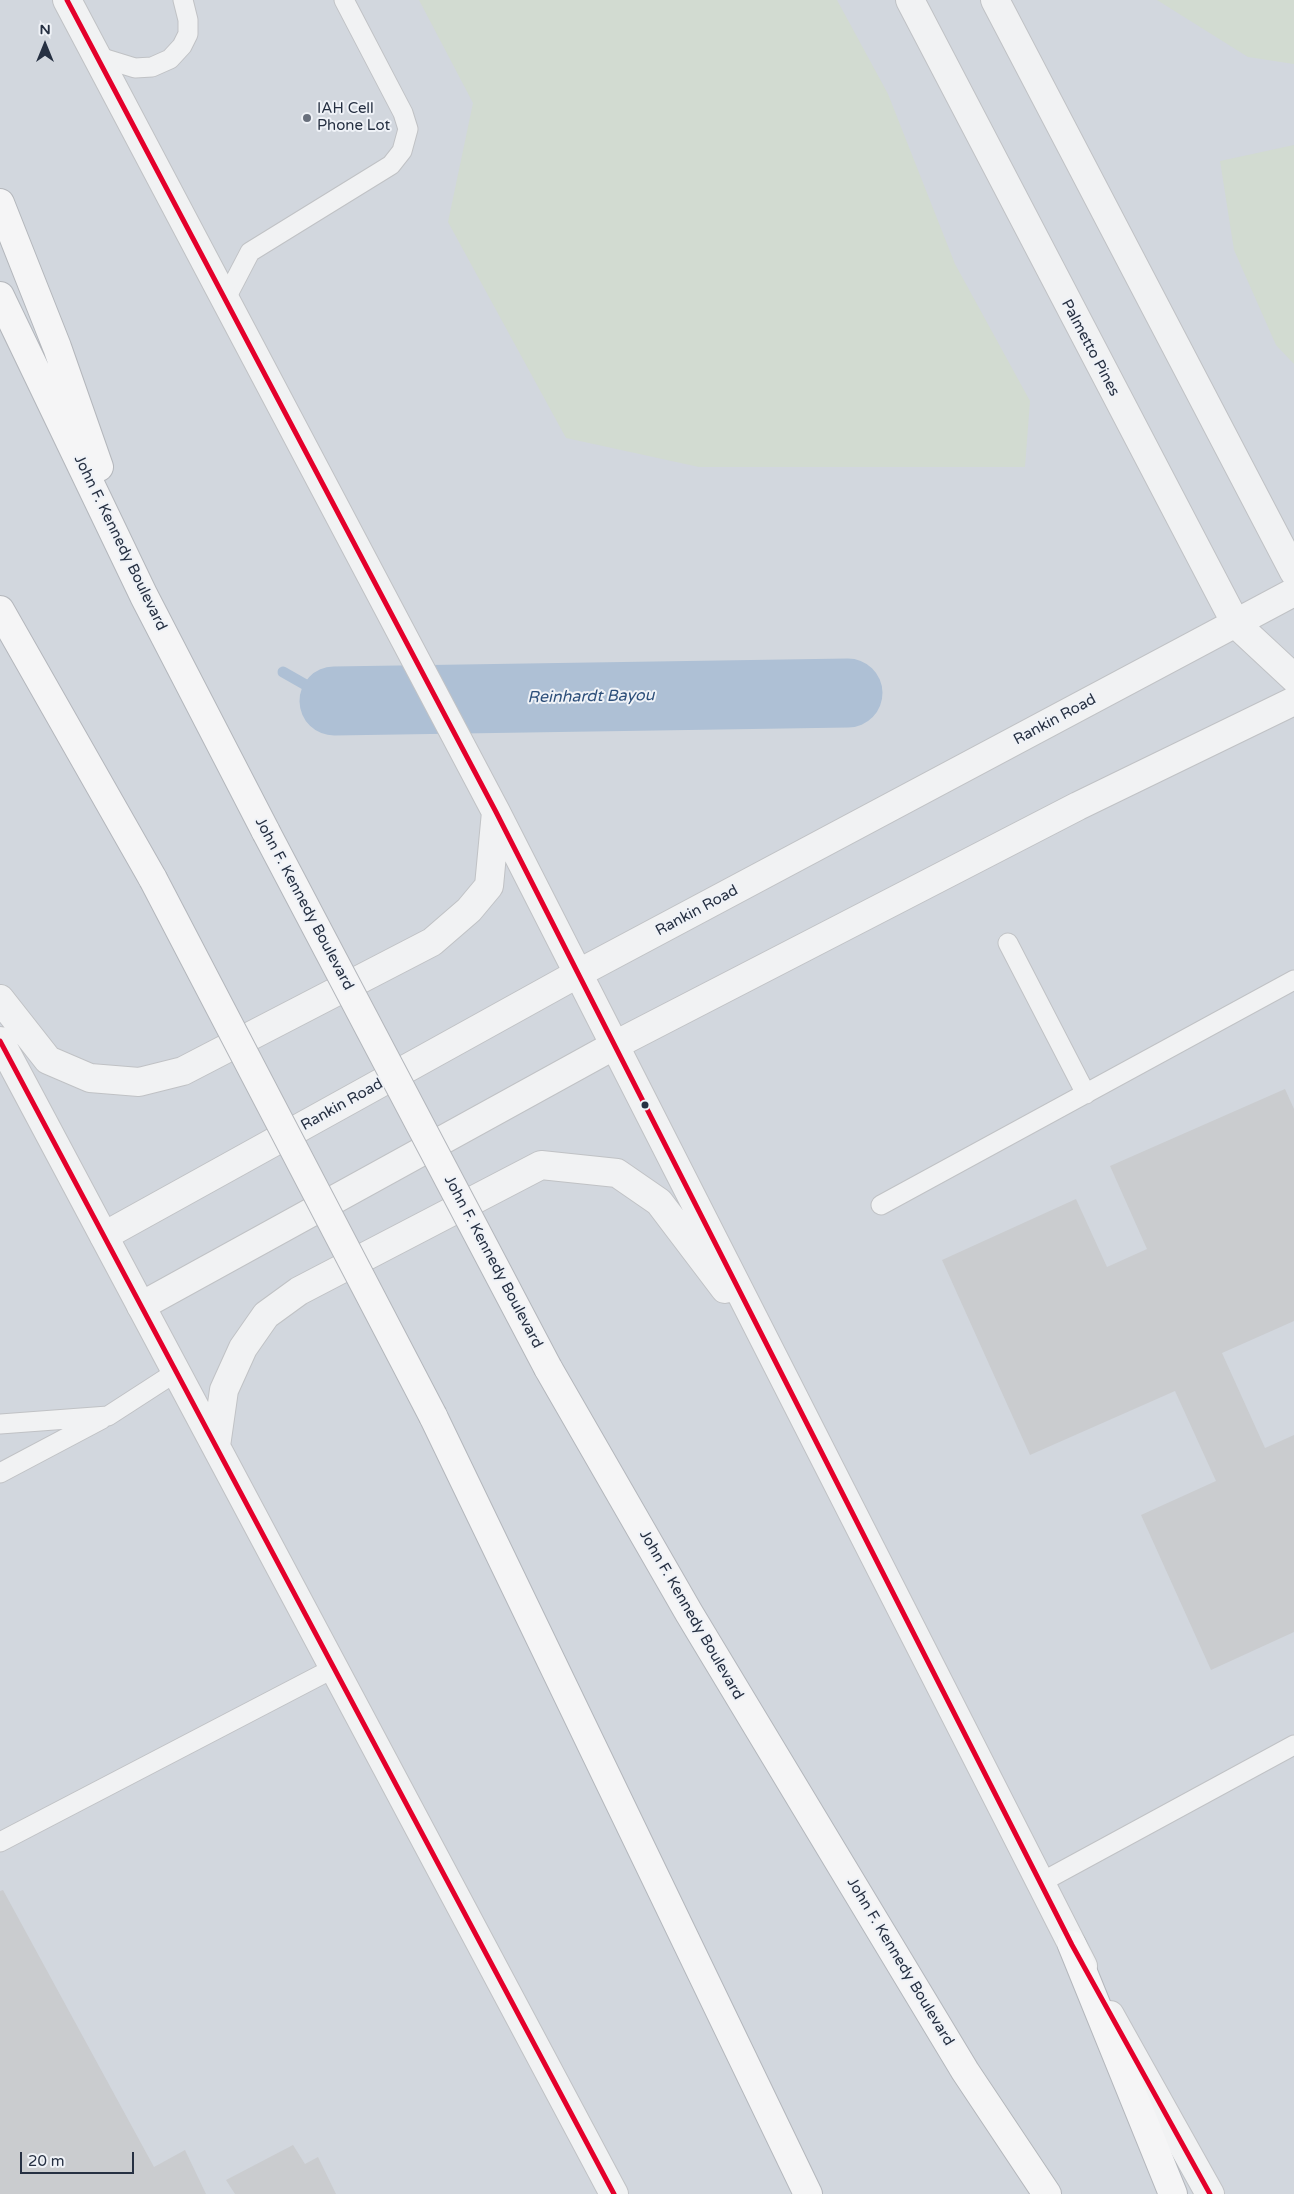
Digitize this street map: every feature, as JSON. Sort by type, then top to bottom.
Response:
[{"type":"highway","points":[[0,203],[57,347],[144,596]]},
{"type":"highway","name":"John F. Kennedy Boulevard","points":[[0,296],[144,596],[548,1368],[689,1613],[965,2071],[1047,2194]]},
{"type":"highway","points":[[0,610],[153,879],[433,1416],[808,2194]]},
{"type":"highway","points":[[1072,1945],[1173,2194]]},
{"type":"street","points":[[66,0],[496,812],[1072,1945],[1210,2194]]},
{"type":"street","name":"Palmetto Pines","points":[[910,0],[1236,624],[1294,678]]},
{"type":"street","points":[[995,0],[1294,572]]},
{"type":"street","name":"Rankin Road","points":[[104,1236],[578,973],[1294,592]]},
{"type":"street","points":[[141,1306],[615,1045],[1078,806],[1294,701]]},
{"type":"street","points":[[0,999],[48,1060],[90,1078],[139,1082],[183,1071],[432,942],[469,910],[489,886],[496,812]]},
{"type":"street","points":[[0,1041],[614,2194]]},
{"type":"street","points":[[216,1446],[224,1390],[243,1348],[266,1315],[299,1291],[541,1164],[617,1173],[659,1202],[768,1346]]},
{"type":"lane","points":[[96,56],[135,68],[152,67],[170,59],[182,46],[188,34],[188,20],[182,0]]},
{"type":"lane","points":[[226,300],[250,252],[391,165],[402,151],[408,129],[402,113],[344,0]]},
{"type":"lane","points":[[1008,943],[1086,1094]]},
{"type":"lane","points":[[881,1205],[1294,980]]},
{"type":"lane","points":[[0,1473],[108,1416],[176,1372]]},
{"type":"lane","points":[[0,1424],[108,1416]]},
{"type":"lane","points":[[0,1842],[334,1668]]},
{"type":"lane","points":[[1040,1883],[1294,1745]]},
{"type":"shaded area","points":[[0,0],[1294,0],[1294,2194],[0,2194]]},
{"type":"shaded area","points":[[419,0],[837,0],[888,94],[955,264],[1030,401],[1025,467],[699,467],[566,438],[448,222],[473,103]]},
{"type":"shaded area","points":[[1157,0],[1294,0],[1294,64],[1248,57]]},
{"type":"shaded area","points":[[1294,145],[1294,364],[1276,345],[1234,250],[1220,161]]},
{"type":"building","points":[[1285,1089],[1294,1109],[1294,1321],[1222,1353],[1265,1448],[1294,1435],[1294,1632],[1211,1670],[1141,1515],[1216,1481],[1175,1391],[1030,1455],[942,1260],[1076,1199],[1107,1267],[1147,1249],[1110,1166]]},
{"type":"building","points":[[3,1890],[154,2167],[185,2150],[206,2194],[0,2194],[0,1891]]},
{"type":"building","points":[[293,2145],[305,2164],[318,2157],[336,2194],[235,2194],[226,2180]]},
{"type":"waterway","points":[[283,672],[334,701]]},
{"type":"waterway","name":"Reinhardt Bayou","points":[[334,701],[848,693]]},
{"type":"transit line","points":[[67,0],[496,812],[1072,1945],[1210,2194]]},
{"type":"transit line","points":[[0,1041],[614,2194]]},
{"type":"place","name":"IAH Cell Phone Lot","points":[[307,118]]}]
